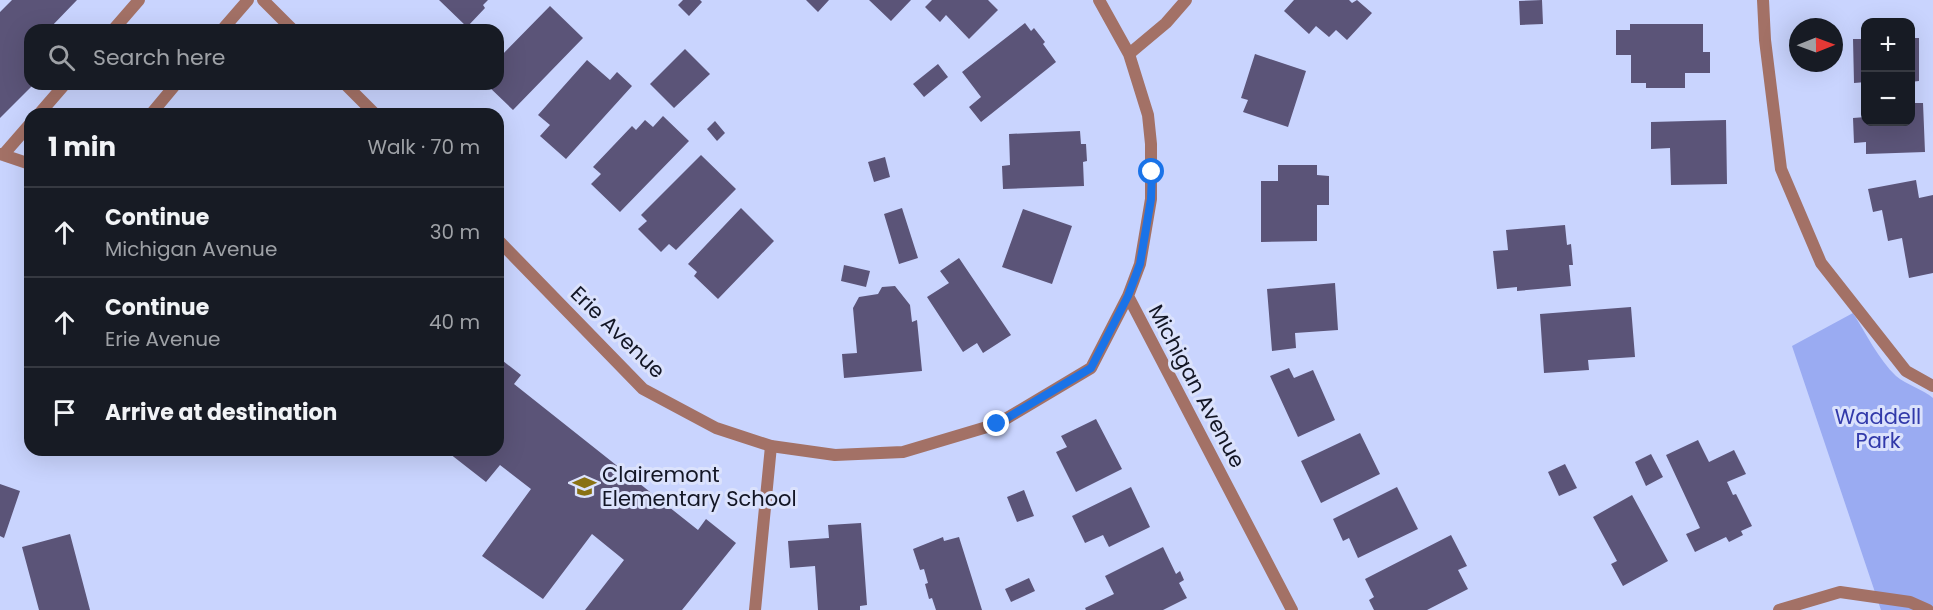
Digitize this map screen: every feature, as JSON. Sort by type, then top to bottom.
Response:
[{"type":"street","points":[[118,24],[139,0]]},
{"type":"street","points":[[227,24],[248,0]]},
{"type":"street","points":[[263,0],[287,24]]},
{"type":"street","name":"Michigan Avenue","points":[[1099,0],[1130,54],[1148,116],[1152,172],[1151,199],[1140,264],[1128,296],[1293,610]]},
{"type":"street","points":[[1130,54],[1166,23],[1186,0]]},
{"type":"street","points":[[1763,0],[1765,40],[1781,169],[1821,263],[1906,371],[1933,386]]},
{"type":"street","points":[[44,108],[60,90]]},
{"type":"street","points":[[156,108],[171,90]]},
{"type":"street","points":[[351,90],[369,108]]},
{"type":"street","points":[[24,130],[1,155],[24,162]]},
{"type":"street","name":"Erie Avenue","points":[[504,246],[644,389],[716,428],[771,446],[835,455],[903,452],[997,424],[1091,368],[1128,296]]},
{"type":"street","points":[[755,610],[771,446]]},
{"type":"street","points":[[1779,610],[1839,592],[1910,602],[1928,610]]},
{"type":"green space","name":"Waddell Park","points":[[1853,313],[1878,354],[1896,376],[1933,398],[1933,610],[1881,610],[1792,346]]},
{"type":"building","points":[[12,0],[77,0],[54,24],[24,24],[24,90],[28,90],[0,118],[0,12]]},
{"type":"building","points":[[439,0],[488,0],[483,5],[485,8],[470,24],[464,24]]},
{"type":"building","points":[[683,0],[702,2],[689,16],[678,5]]},
{"type":"building","points":[[806,0],[829,0],[818,12]]},
{"type":"building","points":[[869,0],[911,0],[891,21]]},
{"type":"building","points":[[932,0],[988,0],[998,10],[969,39],[946,15],[940,22],[925,7]]},
{"type":"building","points":[[1294,0],[1349,0],[1352,3],[1357,0],[1372,13],[1347,40],[1336,30],[1329,37],[1316,26],[1309,34],[1284,11]]},
{"type":"building","points":[[1542,0],[1543,24],[1520,25],[1519,1]]},
{"type":"building","points":[[550,6],[583,38],[513,110],[492,90],[504,90],[504,53]]},
{"type":"building","points":[[1025,23],[1031,31],[1034,28],[1056,62],[981,122],[969,107],[981,97],[962,72]]},
{"type":"building","points":[[1630,24],[1703,24],[1703,52],[1710,52],[1710,73],[1685,73],[1685,88],[1646,88],[1646,83],[1631,83],[1631,55],[1616,55],[1616,30],[1630,30]]},
{"type":"building","points":[[1915,38],[1919,38],[1919,81],[1915,81]]},
{"type":"building","points":[[1853,39],[1861,39],[1861,82],[1854,83]]},
{"type":"building","points":[[685,49],[710,74],[674,108],[650,84]]},
{"type":"building","points":[[1255,54],[1306,71],[1288,127],[1243,112],[1248,100],[1241,98]]},
{"type":"building","points":[[587,60],[610,80],[617,72],[632,86],[566,159],[540,136],[550,125],[538,115]]},
{"type":"building","points":[[938,64],[948,77],[924,97],[913,84]]},
{"type":"building","points":[[1915,103],[1923,103],[1925,152],[1866,154],[1866,142],[1854,143],[1853,118],[1861,117],[1861,126],[1915,126]]},
{"type":"building","points":[[663,116],[689,141],[620,212],[591,184],[601,174],[593,167],[632,126],[636,130],[645,120],[653,127]]},
{"type":"building","points":[[1726,120],[1727,184],[1671,185],[1670,148],[1651,149],[1651,122]]},
{"type":"building","points":[[715,121],[725,133],[717,141],[707,129]]},
{"type":"building","points":[[1080,131],[1081,144],[1086,144],[1087,161],[1083,162],[1084,186],[1003,189],[1002,166],[1010,165],[1009,134]]},
{"type":"building","points":[[701,155],[736,189],[676,250],[669,244],[661,252],[638,229],[647,221],[641,215]]},
{"type":"building","points":[[885,157],[890,177],[874,182],[868,162]]},
{"type":"building","points":[[1278,165],[1317,165],[1317,175],[1329,176],[1329,205],[1317,205],[1317,241],[1261,242],[1261,181],[1278,181]]},
{"type":"building","points":[[1916,180],[1919,198],[1933,195],[1933,273],[1909,278],[1902,238],[1888,241],[1882,210],[1873,212],[1868,189]]},
{"type":"building","points":[[741,208],[774,241],[718,299],[694,276],[697,272],[688,264]]},
{"type":"building","points":[[902,208],[918,258],[899,264],[884,214]]},
{"type":"building","points":[[1023,209],[1072,226],[1052,284],[1002,267]]},
{"type":"building","points":[[1565,225],[1567,245],[1571,244],[1573,265],[1569,265],[1571,286],[1517,291],[1517,287],[1497,289],[1493,251],[1508,250],[1506,230]]},
{"type":"building","points":[[959,258],[1011,335],[983,353],[977,343],[963,352],[927,297],[949,283],[940,271]]},
{"type":"building","points":[[844,265],[870,271],[866,287],[841,281]]},
{"type":"building","points":[[1335,283],[1338,330],[1295,333],[1296,348],[1272,351],[1267,289]]},
{"type":"building","points":[[895,286],[910,305],[912,322],[917,320],[922,371],[844,378],[842,354],[857,353],[853,308],[859,297],[878,294],[882,287]]},
{"type":"building","points":[[1631,307],[1635,357],[1588,360],[1589,370],[1544,373],[1540,314]]},
{"type":"building","name":"Clairemont Elementary School","points":[[504,362],[521,375],[514,384],[698,530],[706,519],[736,543],[682,610],[585,610],[624,560],[592,534],[543,599],[482,556],[531,489],[500,465],[486,482],[453,456],[504,456]]},
{"type":"building","points":[[1289,368],[1294,378],[1313,370],[1335,420],[1298,437],[1270,376]]},
{"type":"building","points":[[1096,419],[1122,469],[1076,492],[1056,452],[1067,447],[1061,436]]},
{"type":"building","points":[[1360,433],[1380,474],[1321,503],[1301,461]]},
{"type":"building","points":[[1698,440],[1709,462],[1734,450],[1746,474],[1727,482],[1733,495],[1736,494],[1752,526],[1741,531],[1743,535],[1729,542],[1726,537],[1695,552],[1686,534],[1700,528],[1666,455]]},
{"type":"building","points":[[1651,454],[1663,477],[1646,486],[1635,462]]},
{"type":"building","points":[[1565,464],[1577,488],[1559,496],[1548,472]]},
{"type":"building","points":[[0,484],[20,491],[4,538],[0,536]]},
{"type":"building","points":[[1131,487],[1150,527],[1109,547],[1103,535],[1085,543],[1072,516]]},
{"type":"building","points":[[1397,487],[1418,529],[1358,558],[1349,538],[1343,541],[1333,519]]},
{"type":"building","points":[[1024,490],[1034,516],[1017,522],[1007,497]]},
{"type":"building","points":[[1632,495],[1668,561],[1623,586],[1611,564],[1617,561],[1593,517]]},
{"type":"building","points":[[861,523],[867,605],[860,606],[860,610],[818,610],[815,566],[790,568],[788,541],[829,538],[828,525]]},
{"type":"building","points":[[70,534],[90,610],[39,610],[22,547]]},
{"type":"building","points":[[1451,535],[1467,566],[1458,570],[1468,589],[1427,610],[1374,610],[1369,600],[1374,597],[1365,579]]},
{"type":"building","points":[[943,537],[944,541],[959,537],[982,610],[936,610],[932,598],[929,599],[924,569],[920,570],[913,549]]},
{"type":"building","points":[[1163,547],[1176,574],[1180,571],[1184,580],[1179,583],[1187,598],[1163,610],[1086,610],[1085,608],[1114,594],[1105,576]]},
{"type":"building","points":[[1029,578],[1035,591],[1011,602],[1005,589]]},
{"type":"place","name":"Clairemont Elementary School","points":[[584,486]]},
{"type":"route","points":[[997,424],[1091,368],[1128,296],[1140,264],[1151,199],[1152,172]]}]
